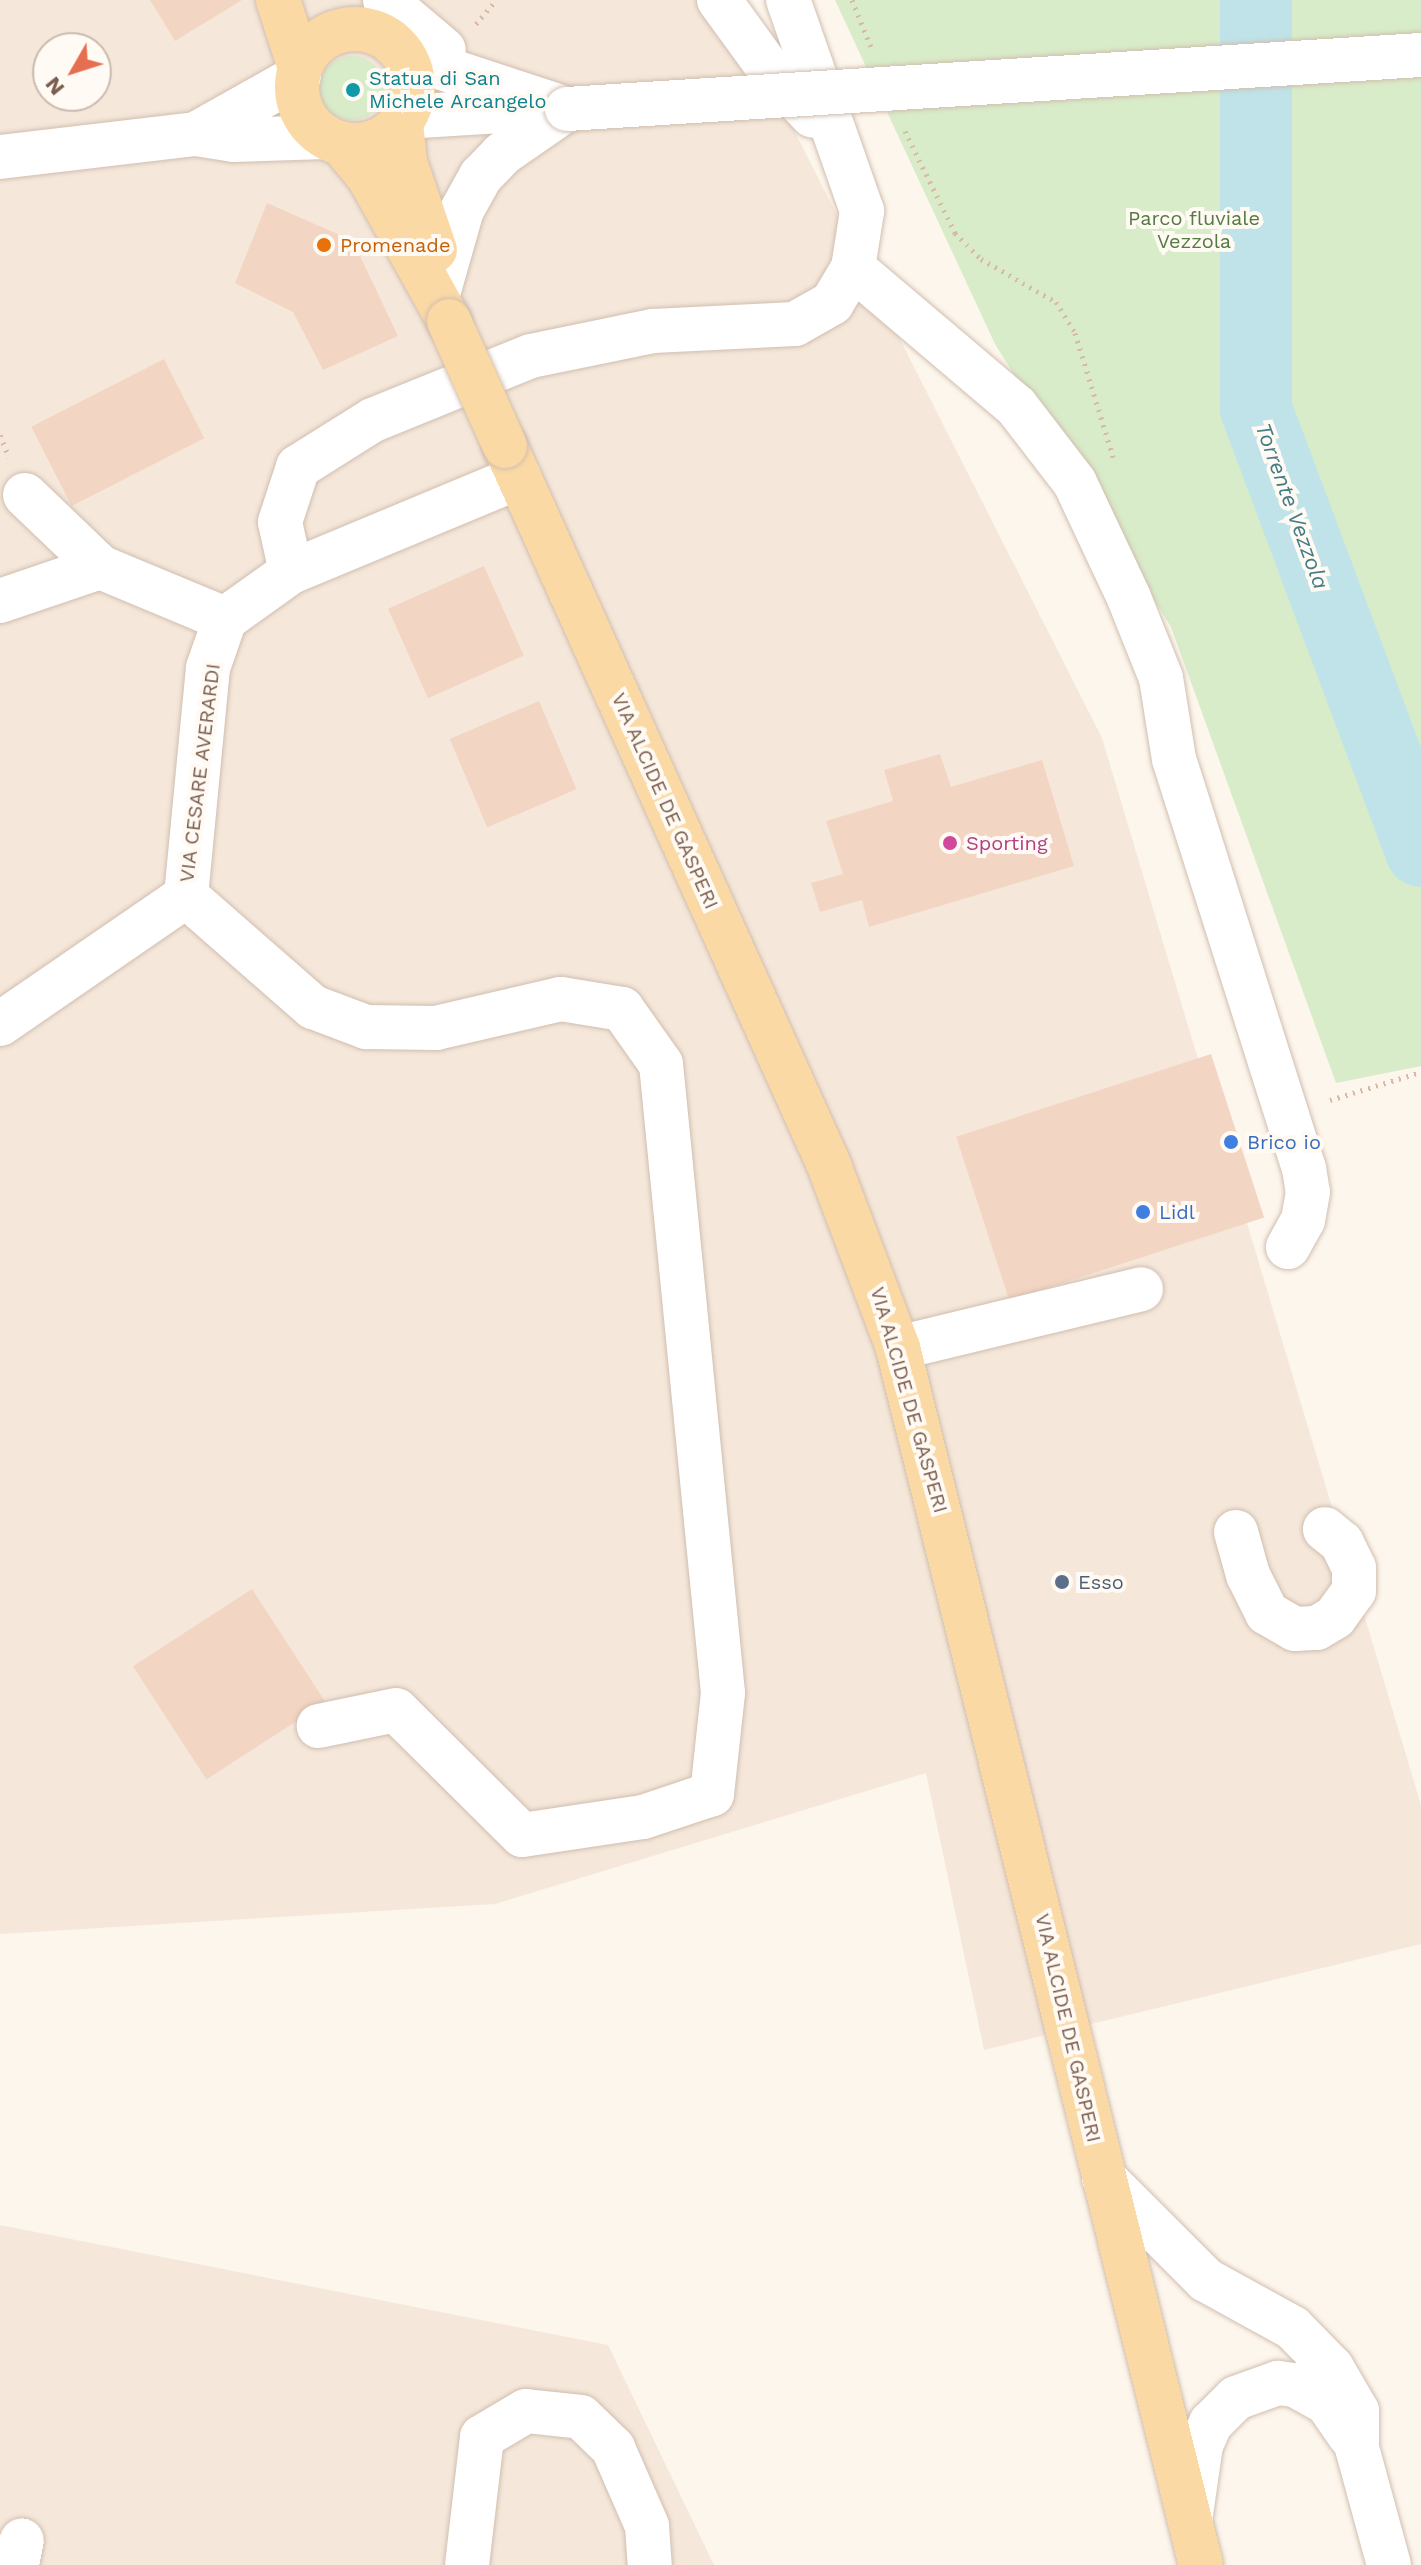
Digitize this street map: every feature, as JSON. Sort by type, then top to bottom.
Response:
[{"type":"main road","points":[[278,0],[300,72],[304,114],[334,140],[373,142],[402,120],[413,92],[411,74],[379,25],[326,0]]},
{"type":"main road","points":[[300,72],[323,39],[379,25]]},
{"type":"main road","name":"VIA ALCIDE DE GASPERI","points":[[402,120],[415,194],[435,237],[443,308]]},
{"type":"main road","name":"VIA ALCIDE DE GASPERI","points":[[334,140],[369,177],[443,308],[829,1165],[898,1348],[1195,2546]]},
{"type":"street","points":[[719,0],[772,73],[839,144]]},
{"type":"street","points":[[291,572],[280,522],[285,494],[298,467],[329,443],[373,420],[531,356],[653,331],[795,324],[832,303],[853,268],[862,211],[788,0]]},
{"type":"street","points":[[379,25],[476,78],[567,109]]},
{"type":"street","points":[[402,120],[1421,55]]},
{"type":"street","points":[[196,134],[300,72]]},
{"type":"street","points":[[443,308],[462,210],[481,176],[502,154],[567,109]]},
{"type":"street","points":[[0,157],[196,134],[233,140],[334,140]]},
{"type":"street","points":[[853,268],[1016,406],[1075,483],[1129,598],[1161,678],[1174,759],[1304,1168],[1308,1192],[1303,1220],[1288,1247]]},
{"type":"street","points":[[25,495],[100,567],[225,619],[291,572],[512,462]]},
{"type":"street","points":[[0,601],[100,567]]},
{"type":"street","name":"VIA CESARE AVERARDI","points":[[0,1024],[186,896],[208,668],[225,619]]},
{"type":"street","points":[[186,896],[313,1007],[366,1027],[436,1028],[561,999],[622,1009],[661,1064],[723,1693],[712,1794],[643,1817],[522,1835],[396,1710],[319,1726]]},
{"type":"street","points":[[898,1348],[1141,1289]]},
{"type":"street","points":[[1236,1532],[1248,1575],[1267,1613],[1295,1629],[1317,1628],[1335,1617],[1354,1591],[1354,1568],[1342,1543],[1325,1529]]},
{"type":"street","points":[[1104,2178],[1206,2280],[1266,2311],[1316,2348],[1357,2411],[1357,2448],[1389,2565]]},
{"type":"street","points":[[1195,2546],[1201,2445],[1211,2423],[1224,2407],[1256,2388],[1278,2383],[1312,2393],[1327,2403],[1357,2448]]},
{"type":"street","points":[[467,2565],[482,2437],[526,2411],[581,2417],[613,2448],[647,2526],[650,2565]]},
{"type":"path","points":[[1330,1100],[1421,1072]]},
{"type":"shaded area","points":[[0,0],[728,0],[1102,738],[1421,1805],[1421,1944],[984,2050],[926,1773],[495,1904],[0,1934]]},
{"type":"shaded area","points":[[0,2225],[608,2345],[714,2565],[0,2565]]},
{"type":"green space","name":"Parco fluviale Vezzola","points":[[835,0],[1421,0],[1421,1066],[1336,1083],[1171,627],[995,344]]},
{"type":"green space","points":[[346,56],[358,56],[375,65],[382,76],[382,100],[375,111],[358,120],[346,120],[334,115],[325,106],[320,94],[320,82],[325,70],[334,61]]},
{"type":"building","points":[[150,0],[242,0],[175,41]]},
{"type":"building","points":[[267,203],[353,241],[398,336],[323,370],[293,312],[235,283]]},
{"type":"building","points":[[164,359],[204,438],[72,506],[31,427]]},
{"type":"building","points":[[484,566],[524,656],[428,698],[388,609]]},
{"type":"building","points":[[539,701],[577,789],[487,827],[450,739]]},
{"type":"building","name":"Sporting","points":[[940,754],[951,787],[1042,760],[1074,866],[869,927],[862,900],[820,912],[811,883],[843,874],[826,821],[893,801],[884,770]]},
{"type":"building","points":[[1211,1054],[1264,1218],[1009,1300],[956,1137]]},
{"type":"building","points":[[252,1589],[326,1702],[206,1780],[133,1666]]},
{"type":"waterway","name":"Torrente Vezzola","points":[[1256,0],[1256,409],[1421,851]]},
{"type":"place","name":"Statua di San Michele Arcangelo","points":[[353,90]]},
{"type":"place","name":"Promenade","points":[[324,245]]},
{"type":"place","name":"Sporting","points":[[950,843]]},
{"type":"place","name":"Brico io","points":[[1231,1142]]},
{"type":"place","name":"Lidl","points":[[1143,1212]]},
{"type":"place","name":"Esso","points":[[1062,1582]]}]
